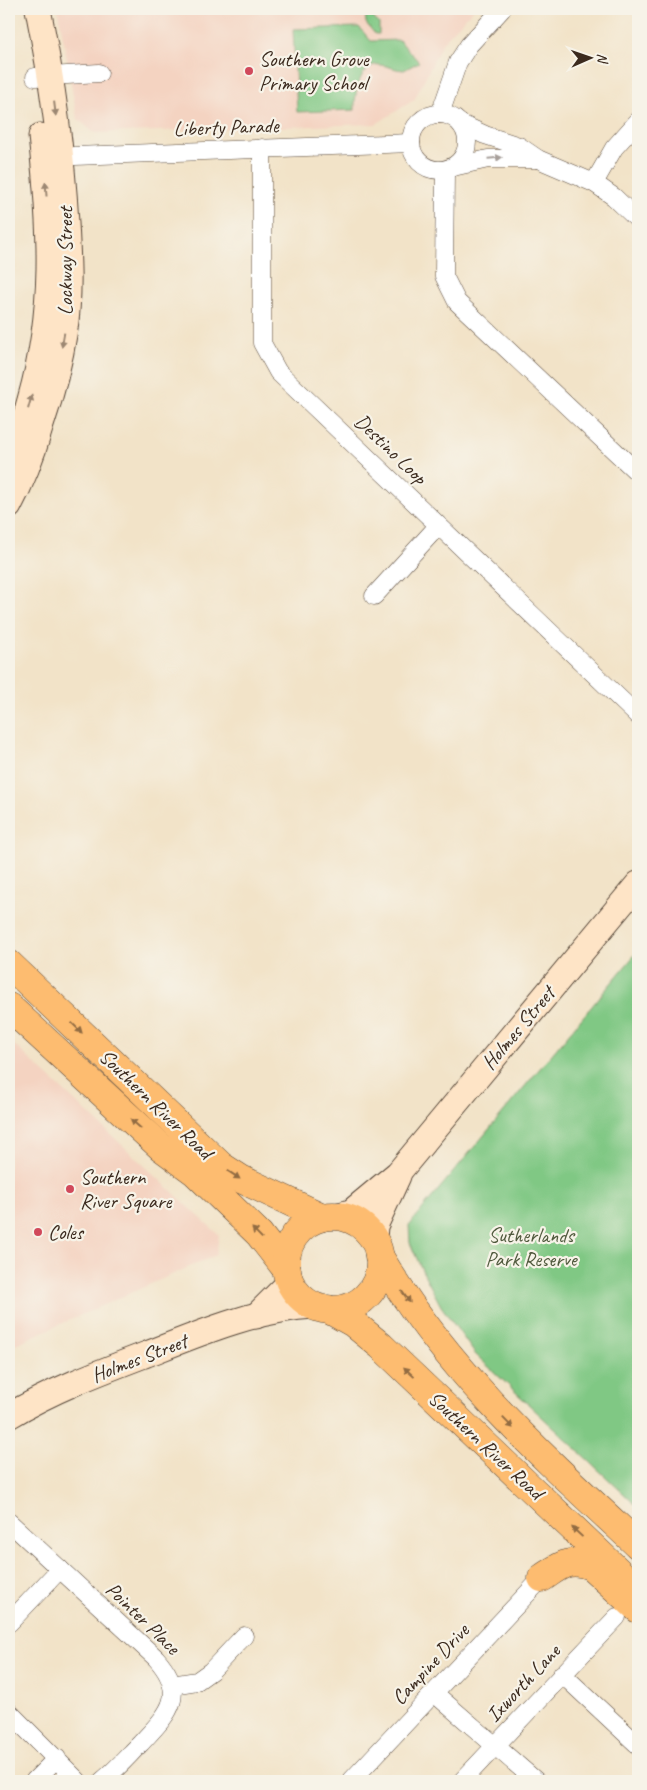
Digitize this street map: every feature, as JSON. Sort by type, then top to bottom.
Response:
[{"type":"main road","name":"Southern River Road","points":[[9,964],[221,1166],[241,1179],[328,1216]]},
{"type":"main road","name":"Southern River Road","points":[[9,1007],[161,1147],[195,1172],[259,1234],[288,1274]]},
{"type":"main road","points":[[328,1216],[350,1219],[364,1227],[377,1248],[378,1277],[367,1296],[349,1307],[321,1307],[302,1297],[288,1274],[288,1253],[294,1237],[302,1228],[328,1216]]},
{"type":"main road","name":"Southern River Road","points":[[377,1248],[448,1353],[484,1397],[512,1427],[638,1545]]},
{"type":"main road","name":"Southern River Road","points":[[321,1307],[353,1322],[381,1346],[638,1590]]},
{"type":"main road","points":[[542,1578],[571,1561],[591,1566],[627,1613]]},
{"type":"street","name":"Lockway Street","points":[[22,9],[43,77]]},
{"type":"street","name":"Lockway Street","points":[[9,506],[35,444],[57,376],[65,327],[69,274],[52,156],[38,9]]},
{"type":"street","points":[[440,114],[458,62],[469,46],[502,9]]},
{"type":"street","points":[[43,77],[99,73]]},
{"type":"street","points":[[538,159],[488,159],[449,169],[429,169],[416,158],[411,143],[416,125],[431,115],[448,115],[461,124],[485,135],[519,146],[538,159],[594,183],[614,197],[638,220]]},
{"type":"street","points":[[594,183],[614,148],[638,121]]},
{"type":"street","points":[[461,124],[465,131],[468,145],[462,158],[449,169],[444,276],[457,302],[638,473]]},
{"type":"street","name":"Liberty Parade","points":[[52,156],[411,143]]},
{"type":"street","name":"Destino Loop","points":[[262,148],[262,343],[278,372],[638,716]]},
{"type":"street","name":"Lockway Street","points":[[9,465],[26,416],[40,364],[48,316],[52,156]]},
{"type":"street","points":[[374,596],[438,526]]},
{"type":"street","name":"Holmes Street","points":[[328,1216],[351,1212],[398,1173],[638,884]]},
{"type":"street","name":"Holmes Street","points":[[377,1248],[375,1226],[398,1173]]},
{"type":"street","name":"Holmes Street","points":[[256,1316],[286,1286],[288,1274]]},
{"type":"street","name":"Holmes Street","points":[[14,1410],[154,1351],[213,1329],[256,1316],[321,1307]]},
{"type":"street","name":"Pointer Place","points":[[9,1522],[156,1658],[167,1671],[172,1685],[173,1699],[166,1716],[118,1768],[102,1781]]},
{"type":"street","points":[[9,1623],[60,1569]]},
{"type":"street","name":"Campine Drive","points":[[351,1781],[542,1578]]},
{"type":"street","name":"Ixworth Lane","points":[[462,1781],[562,1674],[627,1613]]},
{"type":"street","points":[[172,1685],[197,1681],[211,1671],[244,1636]]},
{"type":"street","points":[[562,1674],[638,1745]]},
{"type":"street","points":[[434,1693],[496,1744],[536,1781]]},
{"type":"street","points":[[9,1712],[78,1781]]},
{"type":"street","points":[[34,1781],[56,1758]]},
{"type":"shaded area","name":"Southern Grove Primary School","points":[[58,9],[474,9],[443,42],[414,100],[376,124],[94,133],[77,118]]},
{"type":"shaded area","name":"Southern River Square","points":[[9,1040],[219,1235],[216,1255],[9,1347]]},
{"type":"green space","points":[[365,9],[372,9],[374,19],[379,23],[379,34],[375,34],[366,23]]},
{"type":"green space","points":[[359,27],[371,41],[399,40],[419,62],[404,70],[381,65],[374,65],[368,68],[357,88],[355,110],[297,112],[293,29]]},
{"type":"green space","name":"Sutherlands Park Reserve","points":[[638,951],[638,1507],[475,1354],[441,1306],[422,1270],[410,1243],[409,1225]]},
{"type":"place","name":"Southern Grove Primary School","points":[[249,71]]},
{"type":"place","name":"Southern River Square","points":[[70,1189]]},
{"type":"place","name":"Coles","points":[[38,1232]]}]
